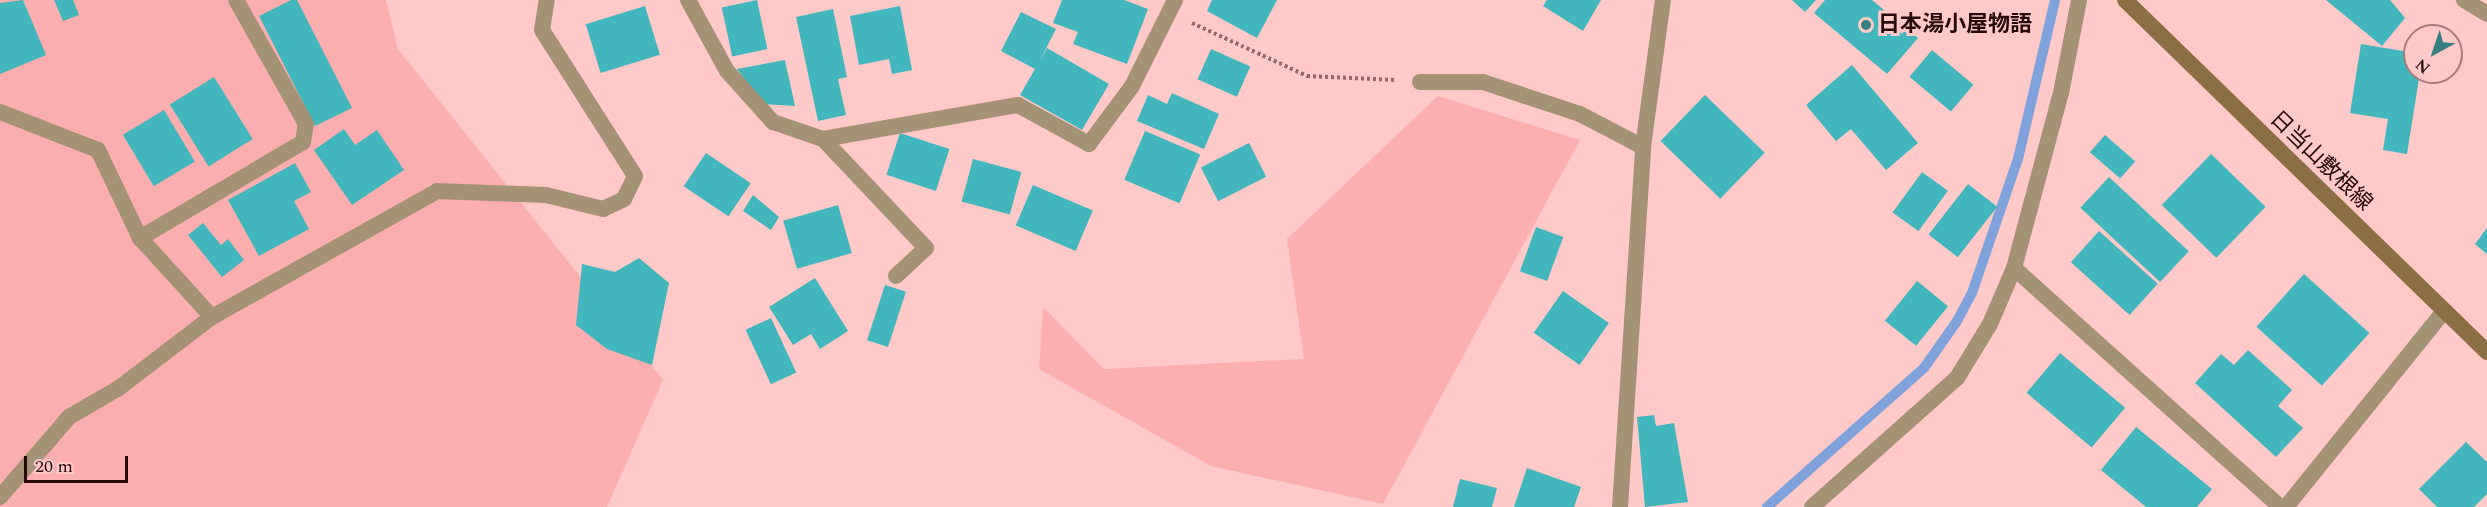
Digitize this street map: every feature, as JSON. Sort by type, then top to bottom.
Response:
[{"type":"main road","name":"日当山敷根線","points":[[2125,0],[2487,352]]},
{"type":"street","points":[[140,238],[303,142],[306,124],[236,0]]},
{"type":"street","points":[[0,497],[69,417],[119,388],[212,317],[437,191],[546,195],[603,209],[624,199],[635,176],[542,30],[547,0]]},
{"type":"street","points":[[688,0],[727,71],[773,122],[823,139],[926,248],[896,276]]},
{"type":"street","points":[[1620,507],[1642,147],[1663,0]]},
{"type":"street","points":[[1812,507],[1957,378],[1990,324],[2014,268],[2061,93],[2079,0]]},
{"type":"street","points":[[2464,0],[2487,14]]},
{"type":"street","points":[[823,139],[1018,105],[1089,144],[1132,86],[1172,6]]},
{"type":"street","points":[[1420,82],[1483,82],[1580,114],[1642,147]]},
{"type":"street","points":[[0,112],[98,150],[140,238],[212,317]]},
{"type":"street","points":[[2014,268],[2280,507]]},
{"type":"street","points":[[2286,507],[2444,311]]},
{"type":"path","points":[[1172,6],[1307,76],[1420,82]]},
{"type":"shaded area","points":[[0,0],[386,0],[398,49],[663,380],[607,507],[0,507]]},
{"type":"shaded area","points":[[1438,96],[1580,140],[1383,504],[1211,466],[1039,369],[1043,307],[1104,369],[1304,359],[1287,239]]},
{"type":"building","points":[[23,0],[46,55],[0,74],[0,3]]},
{"type":"building","points":[[54,0],[73,0],[79,15],[63,21]]},
{"type":"building","points":[[291,0],[297,0],[352,108],[315,126],[259,16]]},
{"type":"building","points":[[757,0],[767,49],[732,56],[722,7]]},
{"type":"building","points":[[1062,0],[1124,0],[1148,9],[1127,64],[1073,44],[1078,32],[1053,23]]},
{"type":"building","points":[[1212,0],[1277,0],[1257,38],[1207,11]]},
{"type":"building","points":[[1547,0],[1601,0],[1583,31],[1543,6]]},
{"type":"building","points":[[1792,0],[1816,0],[1805,12]]},
{"type":"building","name":"日本湯小屋物語","points":[[1825,0],[1872,0],[1918,38],[1887,74],[1814,13]]},
{"type":"building","points":[[2326,0],[2390,0],[2405,18],[2382,46]]},
{"type":"building","points":[[645,6],[660,55],[601,73],[586,24]]},
{"type":"building","points":[[900,6],[912,70],[892,74],[889,59],[859,65],[850,16]]},
{"type":"building","points":[[833,9],[847,77],[838,79],[846,115],[818,121],[796,17]]},
{"type":"building","points":[[1021,12],[1056,29],[1039,62],[1047,48],[1109,84],[1082,130],[1020,95],[1035,69],[1001,51]]},
{"type":"building","points":[[2361,44],[2403,51],[2403,84],[2418,84],[2407,154],[2383,150],[2388,119],[2350,113]]},
{"type":"building","points":[[1211,49],[1250,66],[1237,97],[1198,79]]},
{"type":"building","points":[[1932,50],[1973,85],[1951,112],[1910,77]]},
{"type":"building","points":[[785,60],[795,106],[762,104],[737,69]]},
{"type":"building","points":[[1852,65],[1918,143],[1886,170],[1851,129],[1836,141],[1806,105]]},
{"type":"building","points":[[214,77],[253,139],[209,166],[170,105]]},
{"type":"building","points":[[1172,93],[1219,114],[1204,149],[1137,121],[1148,95],[1167,104]]},
{"type":"building","points":[[1705,95],[1765,153],[1720,199],[1661,141]]},
{"type":"building","points":[[164,110],[195,161],[154,186],[123,135]]},
{"type":"building","points":[[344,129],[355,145],[377,130],[404,170],[352,205],[314,150]]},
{"type":"building","points":[[1145,131],[1200,154],[1180,203],[1124,180]]},
{"type":"building","points":[[900,133],[949,149],[936,191],[886,175]]},
{"type":"building","points":[[2105,135],[2135,161],[2120,179],[2090,152]]},
{"type":"building","points":[[1249,143],[1266,177],[1218,201],[1201,168]]},
{"type":"building","points":[[706,153],[751,183],[728,216],[684,186]]},
{"type":"building","points":[[2211,154],[2266,207],[2216,258],[2162,205]]},
{"type":"building","points":[[973,159],[1021,172],[1010,214],[962,202]]},
{"type":"building","points":[[295,163],[311,192],[294,201],[309,229],[259,256],[228,200]]},
{"type":"building","points":[[1922,172],[1948,191],[1918,231],[1893,212]]},
{"type":"building","points":[[2109,177],[2189,251],[2160,282],[2080,208]]},
{"type":"building","points":[[1968,184],[1997,207],[1958,257],[1929,234]]},
{"type":"building","points":[[1033,185],[1093,210],[1076,251],[1016,226]]},
{"type":"building","points":[[753,195],[779,217],[771,230],[743,211]]},
{"type":"building","points":[[838,205],[852,253],[797,269],[783,221]]},
{"type":"building","points":[[203,223],[221,245],[228,239],[244,260],[222,277],[188,235]]},
{"type":"building","points":[[1536,227],[1563,237],[1547,281],[1520,271]]},
{"type":"building","points":[[2487,228],[2487,254],[2475,244]]},
{"type":"building","points":[[2099,231],[2158,284],[2130,315],[2071,262]]},
{"type":"building","points":[[639,258],[669,283],[652,365],[607,349],[576,325],[582,264],[615,272]]},
{"type":"building","points":[[2304,274],[2369,333],[2322,386],[2256,327]]},
{"type":"building","points":[[815,278],[848,331],[820,349],[811,334],[793,345],[769,307]]},
{"type":"building","points":[[1917,281],[1948,306],[1916,346],[1885,321]]},
{"type":"building","points":[[885,285],[906,292],[888,347],[867,340]]},
{"type":"building","points":[[1563,291],[1609,323],[1580,365],[1534,333]]},
{"type":"building","points":[[771,318],[796,372],[771,384],[746,330]]},
{"type":"building","points":[[2248,350],[2292,390],[2278,406],[2303,428],[2276,457],[2195,383],[2221,354],[2234,365]]},
{"type":"building","points":[[2060,353],[2125,408],[2092,447],[2027,393]]},
{"type":"building","points":[[1654,415],[1656,426],[1674,423],[1688,502],[1645,507],[1637,417]]},
{"type":"building","points":[[2136,427],[2212,489],[2197,507],[2146,507],[2101,470]]},
{"type":"building","points":[[2466,442],[2487,462],[2487,494],[2474,507],[2437,507],[2419,489]]},
{"type":"building","points":[[1527,468],[1581,487],[1574,507],[1514,507]]},
{"type":"building","points":[[1460,479],[1497,488],[1492,507],[1453,507]]},
{"type":"waterway","points":[[1767,507],[1924,368],[1957,321],[1972,293],[2018,159],[2055,0]]},
{"type":"place","name":"日本湯小屋物語","points":[[1866,25]]}]
